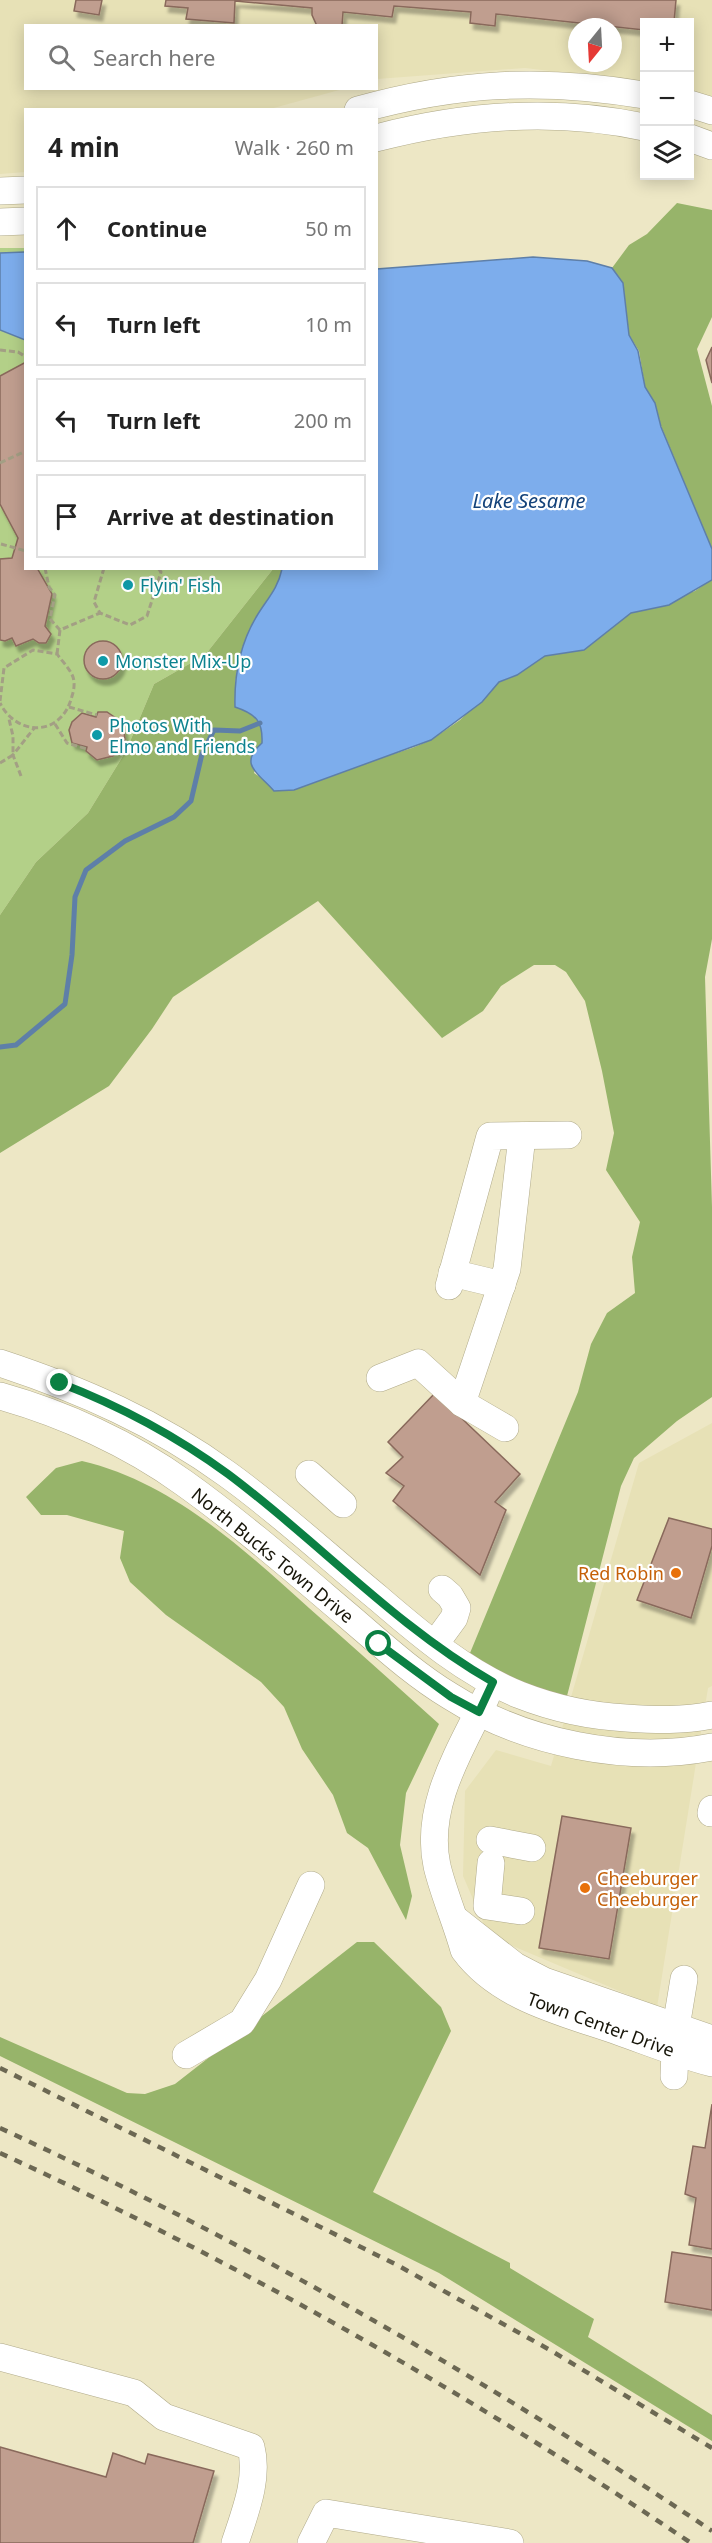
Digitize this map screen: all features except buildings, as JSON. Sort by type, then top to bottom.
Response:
[{"type":"street","points":[[372,100],[431,91],[526,83],[601,88],[640,94]]},
{"type":"street","points":[[694,106],[712,111]]},
{"type":"street","points":[[378,120],[383,137],[420,127],[475,119],[538,116],[597,120],[640,126]]},
{"type":"street","points":[[694,139],[712,146]]},
{"type":"street","points":[[0,191],[24,190]]},
{"type":"street","points":[[0,222],[24,221]]},
{"type":"street","points":[[502,1285],[451,1279],[490,1136],[568,1135]]},
{"type":"street","points":[[462,1403],[507,1269],[522,1136]]},
{"type":"street","name":"North Bucks Town Drive","points":[[0,1363],[85,1392],[177,1440],[228,1474],[435,1644],[493,1682],[550,1705],[602,1716],[666,1721],[712,1715]]},
{"type":"street","points":[[380,1378],[418,1363],[462,1403],[505,1428]]},
{"type":"street","name":"North Bucks Town Drive","points":[[0,1396],[80,1425],[111,1440],[184,1483],[347,1615],[404,1665],[451,1697],[479,1712],[538,1735],[586,1746],[644,1753],[712,1747]]},
{"type":"street","points":[[309,1474],[343,1504]]},
{"type":"street","points":[[435,1644],[454,1618],[457,1608],[450,1596],[442,1589]]},
{"type":"street","points":[[493,1682],[442,1790],[436,1814],[436,1863],[451,1907],[487,1899],[521,1911]]},
{"type":"street","points":[[487,1899],[491,1852],[531,1848]]},
{"type":"street","points":[[186,2055],[242,2022],[268,1980],[312,1886]]},
{"type":"street","name":"Town Center Drive","points":[[451,1907],[515,1966],[675,2051],[712,2063]]},
{"type":"street","points":[[675,2051],[684,1979]]},
{"type":"street","name":"Town Center Drive","points":[[675,2051],[712,2039]]},
{"type":"street","points":[[0,2357],[134,2393],[164,2417],[251,2447],[255,2464],[235,2543]]},
{"type":"street","points":[[311,2543],[326,2513],[510,2543]]},
{"type":"path","points":[[0,350],[18,352],[24,356]]},
{"type":"path","points":[[0,464],[24,452]]},
{"type":"path","points":[[0,543],[24,550]]},
{"type":"path","points":[[9,717],[36,726],[55,724],[64,718],[69,707],[74,679],[57,654],[60,630],[50,619],[55,595],[49,587],[45,570]]},
{"type":"path","points":[[103,570],[93,603],[100,613],[130,625],[147,616],[161,572],[160,570]]},
{"type":"path","points":[[60,630],[100,613]]},
{"type":"path","points":[[21,776],[13,755],[13,736],[9,717],[0,702],[1,674],[8,664],[33,650],[57,654]]},
{"type":"path","points":[[69,707],[97,715]]},
{"type":"path","points":[[55,724],[67,743],[87,749]]},
{"type":"path","points":[[0,763],[13,755],[36,726]]},
{"type":"shaded area","points":[[0,0],[712,0],[712,105],[694,99],[694,18],[640,18],[640,82],[525,68],[378,79],[378,24],[24,24],[24,90],[339,90],[274,108],[24,108],[24,172],[0,174]]},
{"type":"shaded area","points":[[712,1423],[712,1686],[708,1688],[657,2007],[489,1936],[463,1876],[465,1791],[496,1750],[551,1766],[639,1463]]},
{"type":"green space","points":[[677,203],[712,210],[712,317],[697,349],[712,406],[712,549],[661,426],[655,403],[645,387],[639,351],[629,335],[623,283],[612,268],[629,245],[647,234]]},
{"type":"green space","points":[[0,248],[24,248],[24,570],[272,570],[205,655],[154,684],[126,751],[88,813],[36,862],[0,915]]},
{"type":"green space","points":[[272,570],[282,570],[275,587],[252,625],[243,647],[237,670],[235,707],[256,718],[261,725],[262,741],[254,773],[266,781],[294,790],[431,740],[460,720],[499,682],[517,675],[545,656],[584,650],[631,613],[669,605],[682,595],[695,591],[712,579],[712,939],[705,977],[712,1207],[712,1397],[677,1421],[634,1458],[621,1486],[567,1696],[516,1680],[470,1653],[578,1392],[591,1344],[607,1313],[635,1293],[632,1257],[640,1222],[606,1170],[614,1133],[602,1071],[585,1001],[566,972],[555,965],[534,965],[501,986],[483,1011],[442,1038],[318,901],[173,997],[109,1086],[0,1153],[0,915],[36,862],[88,813],[126,751],[154,684],[205,655]]},
{"type":"green space","points":[[82,1461],[146,1484],[204,1520],[258,1563],[439,1724],[406,1793],[400,1845],[412,1896],[406,1920],[368,1848],[347,1833],[333,1795],[302,1749],[284,1707],[261,1682],[166,1615],[130,1582],[120,1558],[124,1531],[67,1515],[41,1515],[26,1497],[56,1468]]},
{"type":"green space","points":[[357,1942],[374,1942],[441,2007],[451,2031],[373,2192],[510,2263],[510,2268],[594,2319],[588,2337],[712,2415],[712,2441],[439,2273],[0,2056],[0,2037],[127,2093],[145,2094],[175,2084]]},
{"type":"water","points":[[24,252],[24,340],[0,330],[0,253]]},
{"type":"water","name":"Lake Sesame","points":[[533,257],[587,261],[612,268],[623,283],[629,335],[638,351],[645,387],[655,403],[661,427],[712,549],[712,580],[669,605],[631,613],[584,650],[545,656],[517,675],[499,682],[482,702],[431,740],[294,790],[274,791],[257,774],[251,763],[251,757],[262,743],[261,729],[257,719],[248,712],[235,707],[239,659],[252,625],[275,587],[282,570],[378,570],[378,269]]},
{"type":"waterway","points":[[0,1047],[16,1045],[65,1004],[72,955],[75,897],[86,870],[125,841],[174,817],[191,801],[202,754],[214,730],[240,731],[260,723]]},
{"type":"railway","points":[[0,2068],[397,2265],[550,2350],[712,2448]]},
{"type":"railway","points":[[0,2128],[184,2218],[364,2315],[540,2420],[712,2531]]},
{"type":"railway","points":[[0,2153],[179,2240],[353,2334],[524,2435],[691,2543]]},
{"type":"place","name":"Flyin' Fish","points":[[128,585]]},
{"type":"place","name":"Monster Mix-Up","points":[[103,661]]},
{"type":"place","name":"Photos With Elmo and Friends","points":[[97,735]]},
{"type":"place","name":"Red Robin","points":[[676,1573]]},
{"type":"place","name":"Cheeburger Cheeburger","points":[[585,1888]]},
{"type":"route","points":[[60,1383],[127,1412],[177,1440],[228,1474],[412,1628],[459,1662],[493,1682],[479,1712],[451,1697],[404,1665],[379,1644]]}]
